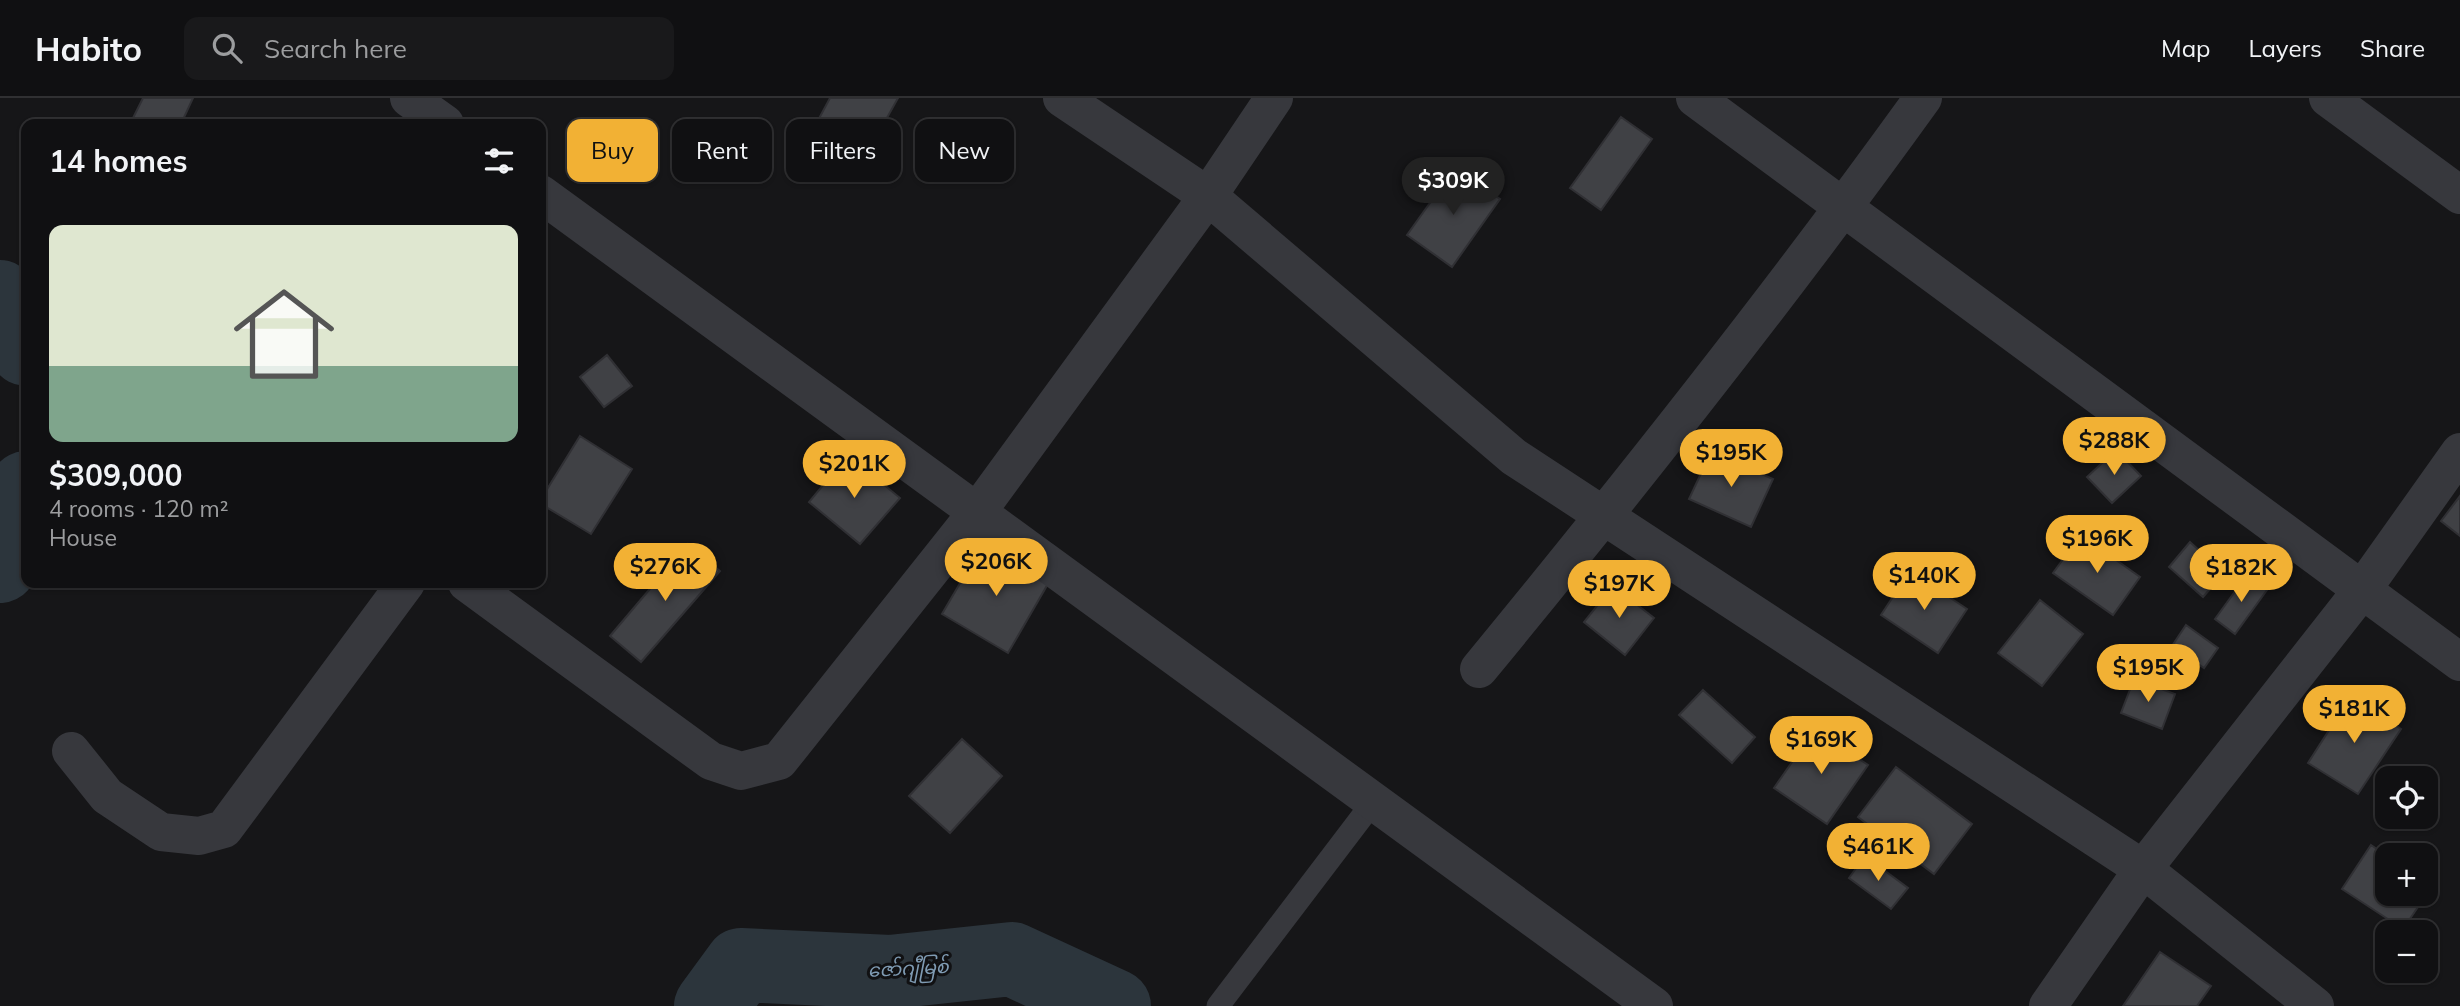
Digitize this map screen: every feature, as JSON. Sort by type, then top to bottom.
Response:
[{"type":"street","points":[[409,98],[438,119]]},
{"type":"street","points":[[1062,98],[1208,196],[1514,457],[2143,869],[2315,1006]]},
{"type":"street","points":[[474,588],[712,761],[741,771],[779,761],[978,511],[1208,196],[1274,98]]},
{"type":"street","points":[[1695,98],[2460,662]]},
{"type":"street","points":[[1479,669],[1604,517],[1844,208],[1923,98]]},
{"type":"street","points":[[2328,98],[2460,195]]},
{"type":"street","points":[[546,198],[1654,1006]]},
{"type":"street","points":[[2048,1006],[2143,869],[2362,590],[2460,452]]},
{"type":"street","points":[[71,751],[107,796],[162,832],[200,836],[224,829],[402,588]]},
{"type":"lane","points":[[1218,1006],[1374,801]]},
{"type":"building","points":[[143,98],[193,98],[183,119],[132,119]]},
{"type":"building","points":[[830,98],[898,98],[886,119],[819,119]]},
{"type":"building","points":[[1621,117],[1652,139],[1601,210],[1570,188]]},
{"type":"building","points":[[1455,168],[1500,199],[1452,267],[1407,235]]},
{"type":"building","points":[[607,355],[632,386],[604,407],[580,377]]},
{"type":"building","points":[[580,436],[632,469],[591,534],[546,507],[546,491]]},
{"type":"building","points":[[2116,450],[2141,476],[2112,503],[2087,477]]},
{"type":"building","points":[[1711,452],[1773,479],[1751,527],[1689,499]]},
{"type":"building","points":[[848,455],[900,498],[860,544],[809,502]]},
{"type":"building","points":[[2460,496],[2460,536],[2441,521]]},
{"type":"building","points":[[2081,535],[2140,577],[2113,615],[2053,573]]},
{"type":"building","points":[[2190,542],[2224,573],[2203,597],[2169,567]]},
{"type":"building","points":[[688,544],[720,571],[641,662],[610,636]]},
{"type":"building","points":[[983,544],[1049,582],[1008,653],[942,614]]},
{"type":"building","points":[[1910,571],[1967,609],[1938,653],[1881,615]]},
{"type":"building","points":[[2247,575],[2267,590],[2235,634],[2215,619]]},
{"type":"building","points":[[1613,586],[1654,618],[1625,655],[1584,622]]},
{"type":"building","points":[[2040,600],[2083,634],[2042,686],[1998,653]]},
{"type":"building","points":[[2186,625],[2218,648],[2204,668],[2172,646]]},
{"type":"building","points":[[2134,679],[2175,694],[2162,729],[2121,713]]},
{"type":"building","points":[[1703,690],[1755,737],[1732,763],[1679,715]]},
{"type":"building","points":[[2351,696],[2401,729],[2358,794],[2308,763]]},
{"type":"building","points":[[1815,729],[1868,765],[1827,824],[1774,788]]},
{"type":"building","points":[[962,739],[1002,776],[950,833],[909,796]]},
{"type":"building","points":[[1896,767],[1972,824],[1934,874],[1858,817]]},
{"type":"building","points":[[2371,845],[2375,848],[2375,906],[2419,906],[2409,920],[2389,920],[2342,889]]},
{"type":"building","points":[[1865,856],[1908,888],[1891,909],[1849,878]]},
{"type":"building","points":[[2160,952],[2211,986],[2197,1006],[2123,1006]]},
{"type":"waterway","name":"ဇော်ဂျီမြစ်","points":[[0,297],[21,333]]},
{"type":"waterway","name":"ဇော်ဂျီမြစ်","points":[[0,566],[21,503]]},
{"type":"waterway","name":"ဇော်ဂျီမြစ်","points":[[711,1006],[741,965],[890,972],[1012,959],[1114,1006]]}]
